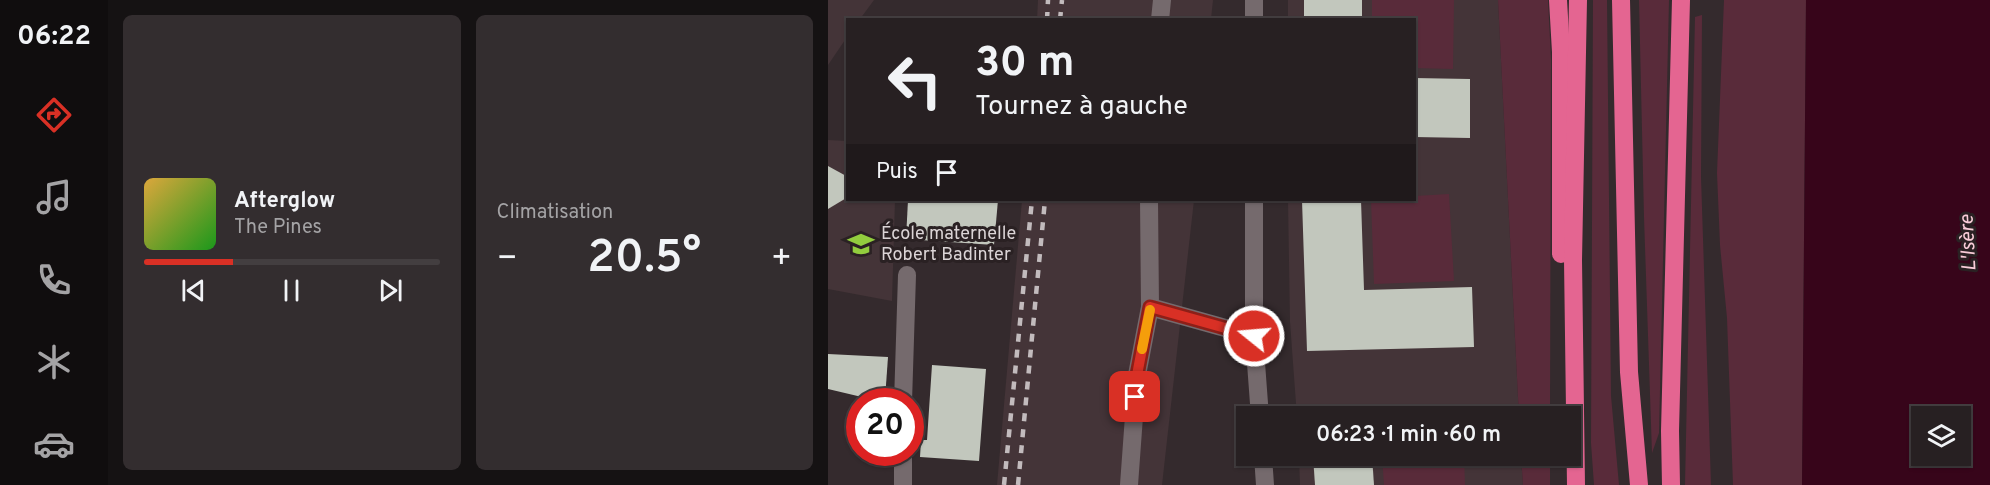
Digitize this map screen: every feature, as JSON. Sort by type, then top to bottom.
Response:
[{"type":"highway","points":[[1558,0],[1561,52],[1561,260],[1572,406]]},
{"type":"highway","points":[[1575,406],[1573,260],[1578,0]]},
{"type":"highway","points":[[1621,0],[1629,372],[1639,485]]},
{"type":"highway","points":[[1671,485],[1670,430],[1681,0]]},
{"type":"highway","points":[[1576,466],[1576,485]]},
{"type":"street","points":[[1160,18],[1162,0]]},
{"type":"street","points":[[1254,0],[1254,18]]},
{"type":"street","points":[[1129,485],[1137,375],[1150,307],[1149,201]]},
{"type":"street","points":[[1254,201],[1254,336],[1259,406]]},
{"type":"street","points":[[903,388],[907,275]]},
{"type":"street","points":[[1150,307],[1254,336]]},
{"type":"street","points":[[903,466],[903,485]]},
{"type":"street","points":[[1264,466],[1265,485]]},
{"type":"shaded area","points":[[828,0],[874,0],[861,18],[846,18],[846,38],[828,65]]},
{"type":"shaded area","points":[[1038,0],[1213,0],[1211,18],[1037,18]]},
{"type":"shaded area","points":[[1288,0],[1498,0],[1518,406],[1296,406],[1290,322],[1288,201],[1416,201],[1416,18],[1288,18]]},
{"type":"shaded area","points":[[1372,0],[1454,0],[1453,69],[1416,68],[1416,18],[1372,18]]},
{"type":"shaded area","points":[[1498,0],[1548,0],[1551,59],[1550,406],[1518,406]]},
{"type":"shaded area","points":[[1593,0],[1607,0],[1611,396],[1619,485],[1594,485],[1591,443]]},
{"type":"shaded area","points":[[1639,0],[1669,0],[1659,433],[1652,453],[1644,217]]},
{"type":"shaded area","points":[[1724,0],[1806,0],[1802,485],[1733,485],[1727,318],[1720,245],[1717,173]]},
{"type":"shaded area","points":[[1702,15],[1701,177],[1711,485],[1685,485],[1695,17]]},
{"type":"shaded area","name":"École maternelle Robert Badinter","points":[[828,140],[846,141],[846,201],[895,201],[892,301],[828,289]]},
{"type":"shaded area","points":[[1449,194],[1454,281],[1374,284],[1371,201],[1416,201],[1416,196]]},
{"type":"shaded area","points":[[1022,201],[1194,201],[1162,485],[997,485]]},
{"type":"shaded area","points":[[1460,404],[1460,406],[1428,406]]},
{"type":"shaded area","points":[[1299,466],[1522,466],[1523,485],[1300,485]]},
{"type":"shaded area","points":[[1383,466],[1464,466],[1465,485],[1384,485]]},
{"type":"shaded area","points":[[1522,466],[1550,466],[1550,485],[1523,485]]},
{"type":"water","name":"L'Isère","points":[[1806,0],[1990,0],[1990,485],[1802,485]]},
{"type":"building","points":[[1304,0],[1362,0],[1362,18],[1304,18]]},
{"type":"building","points":[[1416,78],[1470,79],[1470,138],[1416,137]]},
{"type":"building","points":[[828,166],[846,176],[846,198],[828,209]]},
{"type":"building","points":[[908,201],[998,201],[994,245],[906,239]]},
{"type":"building","points":[[1302,201],[1361,201],[1364,290],[1472,287],[1474,347],[1307,351]]},
{"type":"building","points":[[828,354],[888,357],[886,388],[846,388],[846,393],[828,389]]},
{"type":"building","points":[[932,365],[986,369],[979,461],[924,457],[924,440],[927,440]]},
{"type":"building","points":[[1314,466],[1373,466],[1374,485],[1315,485]]},
{"type":"railway","points":[[1047,18],[1048,0]]},
{"type":"railway","points":[[1060,18],[1062,0]]},
{"type":"railway","points":[[1004,485],[1032,201]]},
{"type":"railway","points":[[1018,485],[1045,201]]},
{"type":"slow traffic","points":[[1142,349],[1150,310]]},
{"type":"place","name":"École maternelle Robert Badinter","points":[[861,244]]},
{"type":"route","points":[[1135,397],[1150,307],[1254,336]]}]
